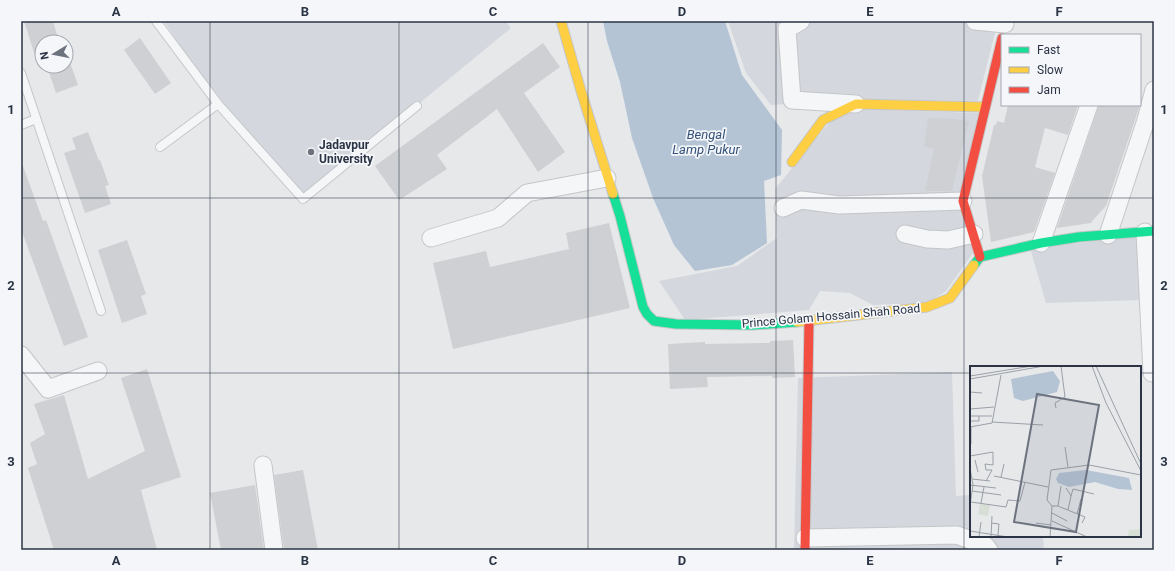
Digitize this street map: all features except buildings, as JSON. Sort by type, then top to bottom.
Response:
[{"type":"street","name":"Prince Golam Hossain Shah Road","points":[[561,21],[607,178],[620,216],[644,307],[647,314],[654,321],[676,324],[752,325],[927,307],[950,298],[980,257]]},
{"type":"street","points":[[801,21],[787,29],[792,100],[856,104],[985,107]]},
{"type":"street","points":[[975,21],[1004,29]]},
{"type":"street","points":[[1001,41],[963,201],[980,257],[1040,243],[1079,237],[1150,232],[1152,373]]},
{"type":"street","points":[[1108,235],[1146,120],[1154,90]]},
{"type":"street","points":[[792,162],[823,120],[856,104]]},
{"type":"street","points":[[1040,243],[1089,106]]},
{"type":"street","points":[[431,238],[498,218],[527,193],[607,178]]},
{"type":"street","points":[[783,208],[801,200],[839,205],[963,201]]},
{"type":"street","points":[[905,234],[927,239],[948,240],[974,234]]},
{"type":"street","points":[[809,320],[805,544],[957,535],[986,546],[989,550]]},
{"type":"street","points":[[21,355],[48,389],[98,371]]},
{"type":"street","points":[[263,465],[274,550]]},
{"type":"lane","points":[[156,21],[218,104],[303,199],[417,106]]},
{"type":"lane","points":[[21,73],[101,311]]},
{"type":"lane","points":[[160,147],[218,104]]},
{"type":"lane","points":[[21,125],[36,119]]},
{"type":"shaded area","name":"Jadavpur University","points":[[164,21],[505,21],[511,28],[303,199],[213,97]]},
{"type":"shaded area","points":[[728,21],[998,21],[978,101],[852,99],[771,105],[746,73]]},
{"type":"shaded area","points":[[856,109],[979,113],[958,200],[973,253],[946,291],[927,303],[873,305],[850,293],[820,291],[809,310],[685,320],[659,281],[737,266],[777,238],[775,189],[830,122]]},
{"type":"shaded area","points":[[1138,237],[1141,300],[1046,303],[1030,248]]},
{"type":"shaded area","points":[[952,372],[956,496],[970,495],[970,537],[1043,537],[1044,550],[794,550],[798,378]]},
{"type":"water","name":"Bengal Lamp Pukur","points":[[603,21],[725,21],[742,75],[782,130],[781,175],[764,181],[767,243],[732,265],[695,271],[674,245],[653,198],[632,138],[620,82],[607,41]]},
{"type":"traffic: fast","points":[[613,194],[643,307],[654,321],[676,324],[753,325],[797,322]]},
{"type":"traffic: fast","points":[[974,265],[980,257],[1041,243],[1079,237],[1154,231]]},
{"type":"traffic: slow","points":[[561,21],[613,194]]},
{"type":"traffic: slow","points":[[792,162],[823,120],[856,104],[985,107]]},
{"type":"traffic: slow","points":[[797,322],[927,307],[950,298],[974,265]]},
{"type":"traffic: jam","points":[[980,257],[963,201],[1001,42]]},
{"type":"traffic: jam","points":[[805,550],[809,321]]},
{"type":"place","name":"Jadavpur University","points":[[311,152]]}]
